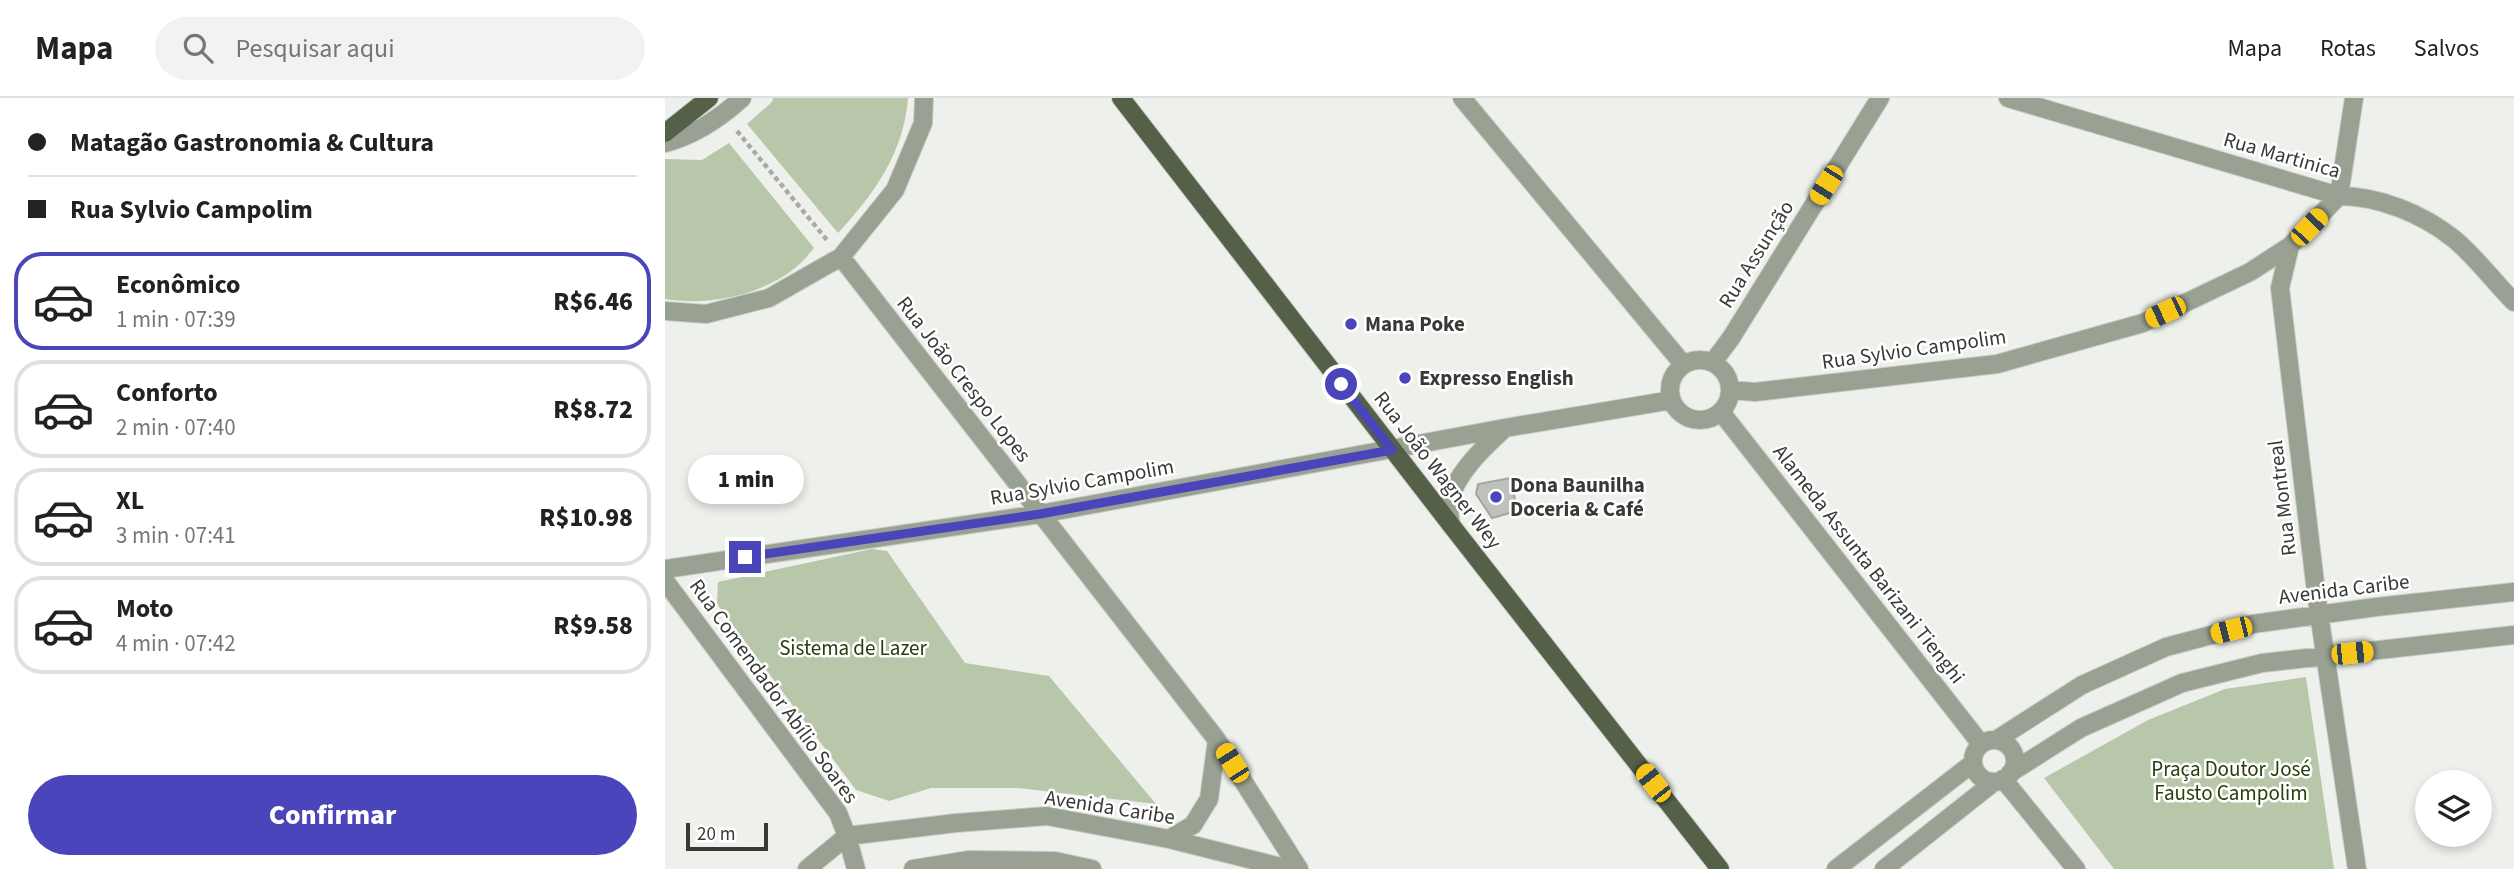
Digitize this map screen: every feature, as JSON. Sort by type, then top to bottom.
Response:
[{"type":"main road","points":[[665,133],[709,98]]},
{"type":"main road","name":"Rua João Wagner Wey","points":[[1121,98],[1720,869]]},
{"type":"street","points":[[665,143],[690,136],[742,98]]},
{"type":"street","points":[[665,311],[706,314],[769,298],[841,257],[895,191],[923,123],[924,98]]},
{"type":"street","points":[[1462,98],[1683,364]]},
{"type":"street","name":"Rua Assunção","points":[[1713,362],[1731,338],[1880,98]]},
{"type":"street","name":"Rua Martinica","points":[[2008,98],[2339,197],[2356,196],[2411,212],[2454,239],[2514,302]]},
{"type":"street","points":[[2339,197],[2354,98]]},
{"type":"street","name":"Rua Sylvio Campolim","points":[[1730,390],[1755,392],[1997,365],[2143,323],[2250,272],[2290,246],[2339,197]]},
{"type":"street","name":"Rua Montreal","points":[[2290,246],[2280,288],[2319,614],[2357,869]]},
{"type":"street","name":"Rua João Crespo Lopes","points":[[841,257],[1217,740],[1299,869]]},
{"type":"street","points":[[1693,360],[1713,362],[1727,375],[1730,396],[1721,412],[1705,420],[1684,416],[1671,400],[1671,381],[1675,371],[1693,360]]},
{"type":"street","name":"Rua Sylvio Campolim","points":[[665,569],[1040,514],[1671,400]]},
{"type":"street","name":"Alameda Assunta Barizani Tienghi","points":[[1721,412],[1989,742]]},
{"type":"street","points":[[1451,525],[1449,504],[1463,473],[1478,452],[1505,428]]},
{"type":"street","name":"Rua Comendador Abílio Soares","points":[[665,581],[838,813],[856,869]]},
{"type":"street","name":"Avenida Caribe","points":[[1989,742],[2081,685],[2166,647],[2253,624],[2514,592]]},
{"type":"street","points":[[1884,869],[2003,778],[2081,729],[2182,683],[2262,663],[2514,635]]},
{"type":"street","points":[[1169,838],[1193,825],[1209,799],[1217,740]]},
{"type":"street","points":[[1989,742],[2007,744],[2012,750],[2015,763],[2003,778],[1984,779],[1978,775],[1973,763],[1976,750],[1989,742]]},
{"type":"street","points":[[1836,869],[1973,763]]},
{"type":"street","points":[[2003,778],[2076,869]]},
{"type":"street","name":"Avenida Caribe","points":[[847,836],[1047,816],[1169,838],[1289,869]]},
{"type":"street","points":[[807,869],[847,836]]},
{"type":"street","points":[[913,869],[969,860],[1055,860],[1091,869]]},
{"type":"path","points":[[723,114],[841,257]]},
{"type":"green space","points":[[773,98],[908,98],[894,155],[875,188],[838,233],[747,124],[772,102]]},
{"type":"green space","points":[[729,143],[814,248],[800,264],[781,278],[750,292],[716,300],[665,299],[665,159],[702,160]]},
{"type":"green space","name":"Sistema de Lazer","points":[[872,549],[887,551],[965,663],[1049,676],[1156,804],[1018,788],[931,788],[889,801],[856,790],[717,604],[718,582]]},
{"type":"green space","name":"Praça Doutor José Fausto Campolim","points":[[2306,677],[2334,869],[2114,869],[2044,778],[2148,720],[2225,689]]},
{"type":"building","name":"Dona Baunilha Doceria & Café","points":[[1511,478],[1517,511],[1492,518],[1476,494],[1478,484]]},
{"type":"place","name":"Mana Poke","points":[[1351,324]]},
{"type":"place","name":"Expresso English","points":[[1405,378]]},
{"type":"place","name":"Dona Baunilha Doceria & Café","points":[[1496,497]]},
{"type":"route","points":[[745,557],[1040,514],[1392,450],[1341,384]]}]
